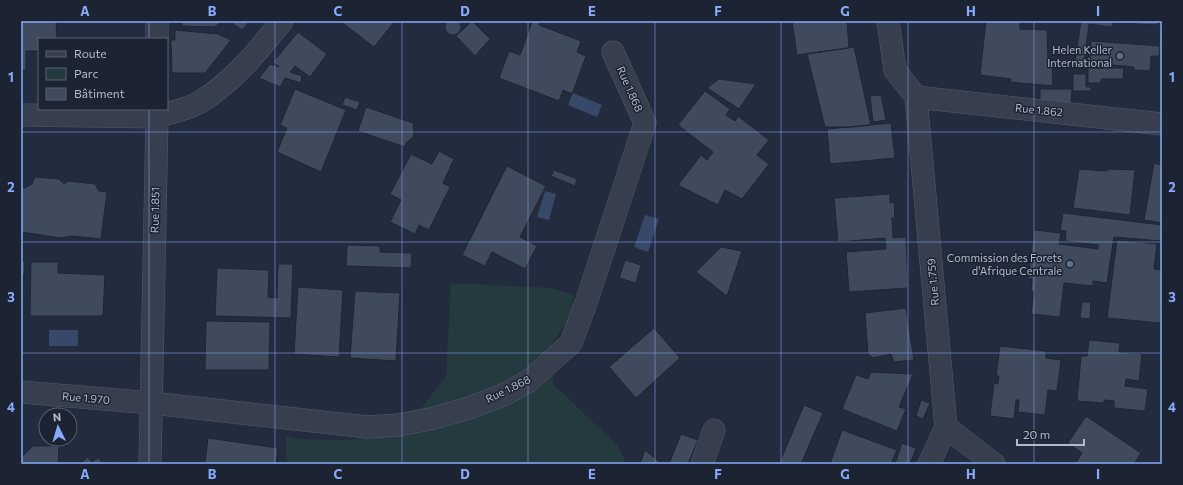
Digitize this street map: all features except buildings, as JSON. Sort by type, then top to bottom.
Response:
[{"type":"street","points":[[158,21],[158,38]]},
{"type":"street","points":[[21,115],[157,113],[199,103],[226,83],[255,54],[282,21]]},
{"type":"street","points":[[888,21],[895,70],[916,97]]},
{"type":"street","name":"Rue 1.868","points":[[152,403],[367,427],[398,425],[430,419],[466,409],[503,394],[529,381],[571,342],[586,303],[645,123],[613,52]]},
{"type":"street","name":"Rue 1.862","points":[[916,97],[1162,124]]},
{"type":"street","name":"Rue 1.759","points":[[916,97],[946,427],[929,464]]},
{"type":"street","name":"Rue 1.851","points":[[150,464],[157,113]]},
{"type":"street","name":"Rue 1.970","points":[[21,392],[152,403]]},
{"type":"street","points":[[946,427],[994,464]]},
{"type":"street","points":[[702,464],[714,430]]},
{"type":"green space","points":[[451,283],[551,288],[574,295],[571,317],[551,345],[553,384],[617,445],[625,459],[624,464],[286,464],[286,436],[296,439],[344,440],[396,436],[420,410],[446,376]]},
{"type":"water","points":[[573,93],[602,105],[597,117],[568,105]]},
{"type":"water","points":[[545,191],[556,194],[549,220],[537,217]]},
{"type":"water","points":[[645,215],[659,219],[648,252],[634,247]]},
{"type":"water","points":[[49,330],[78,330],[78,346],[49,346]]},
{"type":"place","name":"Helen Keller International","points":[[1120,56]]},
{"type":"place","name":"Commission des Forets d'Afrique Centrale","points":[[1070,264]]}]
